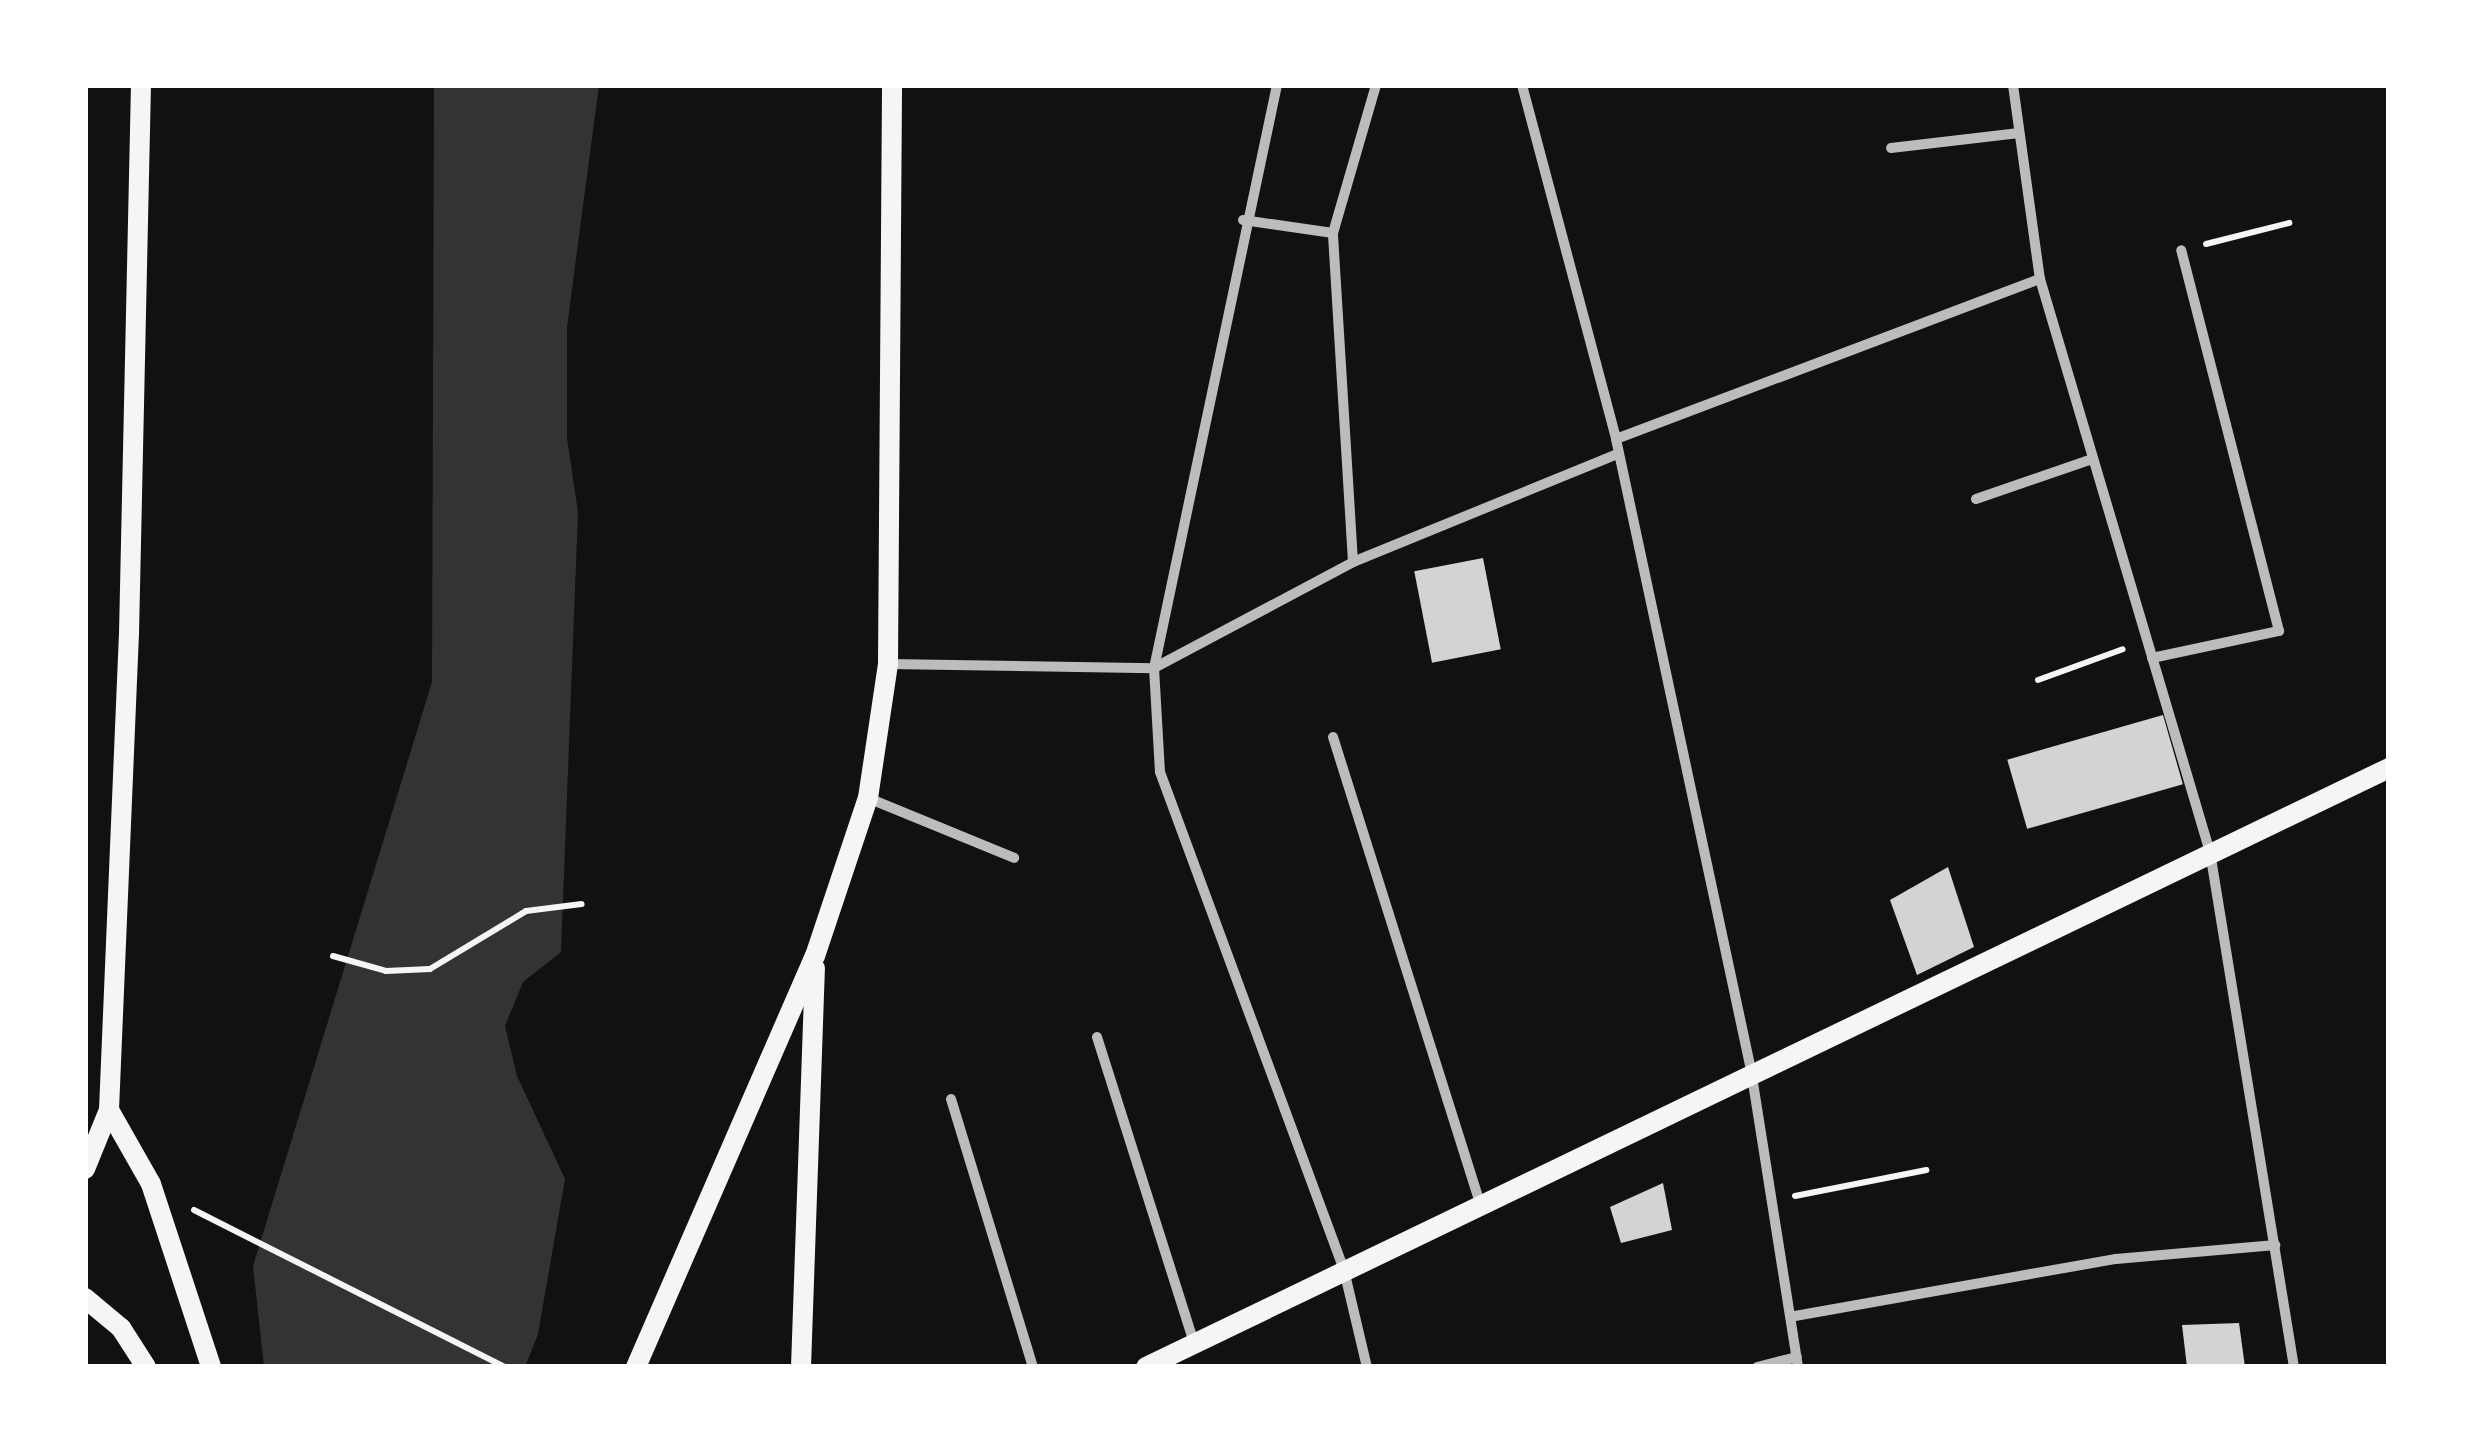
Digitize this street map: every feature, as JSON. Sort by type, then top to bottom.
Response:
[{"type":"main road","points":[[85,1168],[109,1110],[129,634],[141,85]]},
{"type":"main road","points":[[636,1367],[815,956],[868,798],[888,664],[892,85]]},
{"type":"main road","points":[[1146,1367],[1751,1070],[2389,768]]},
{"type":"main road","points":[[801,1367],[815,956]]},
{"type":"main road","points":[[85,1114],[109,1110]]},
{"type":"main road","points":[[109,1110],[151,1184],[211,1367]]},
{"type":"main road","points":[[85,1298],[121,1328],[146,1367]]},
{"type":"street","points":[[1277,85],[1244,220],[1154,668],[1160,772],[1344,1270],[1367,1367]]},
{"type":"street","points":[[1353,562],[1332,233],[1376,85]]},
{"type":"street","points":[[1522,85],[1616,439],[1751,1070],[1794,1316],[1798,1362],[1757,1367]]},
{"type":"street","points":[[2013,85],[2040,279],[2210,852],[2294,1367]]},
{"type":"street","points":[[1892,148],[2020,132]]},
{"type":"street","points":[[1244,220],[1332,233]]},
{"type":"street","points":[[2152,658],[2279,631],[2181,250]]},
{"type":"street","points":[[1616,439],[2040,279]]},
{"type":"street","points":[[888,664],[1154,668],[1353,562],[1618,454]]},
{"type":"street","points":[[1976,498],[2092,458]]},
{"type":"street","points":[[1332,737],[1480,1202]]},
{"type":"street","points":[[868,798],[1014,858]]},
{"type":"street","points":[[1097,1037],[1194,1344]]},
{"type":"street","points":[[951,1099],[1032,1367]]},
{"type":"street","points":[[1794,1316],[2116,1259],[2274,1245]]},
{"type":"path","points":[[2181,250],[2289,223]]},
{"type":"path","points":[[2038,680],[2147,640]]},
{"type":"path","points":[[333,956],[386,971],[430,968],[526,912],[582,904]]},
{"type":"path","points":[[1772,1201],[1926,1170]]},
{"type":"path","points":[[219,1225],[505,1367]]},
{"type":"shaded area","points":[[434,85],[599,85],[567,327],[567,438],[578,512],[561,952],[523,982],[505,1026],[517,1076],[565,1179],[538,1334],[525,1367],[264,1367],[253,1266],[432,682]]},
{"type":"building","points":[[1483,558],[1501,649],[1432,663],[1414,571]]},
{"type":"building","points":[[2163,715],[2183,784],[2027,829],[2007,760]]},
{"type":"building","points":[[1948,867],[1974,947],[1917,975],[1890,900]]},
{"type":"building","points":[[1663,1183],[1672,1230],[1621,1243],[1610,1207]]},
{"type":"building","points":[[2239,1323],[2245,1367],[2187,1367],[2182,1325]]}]
